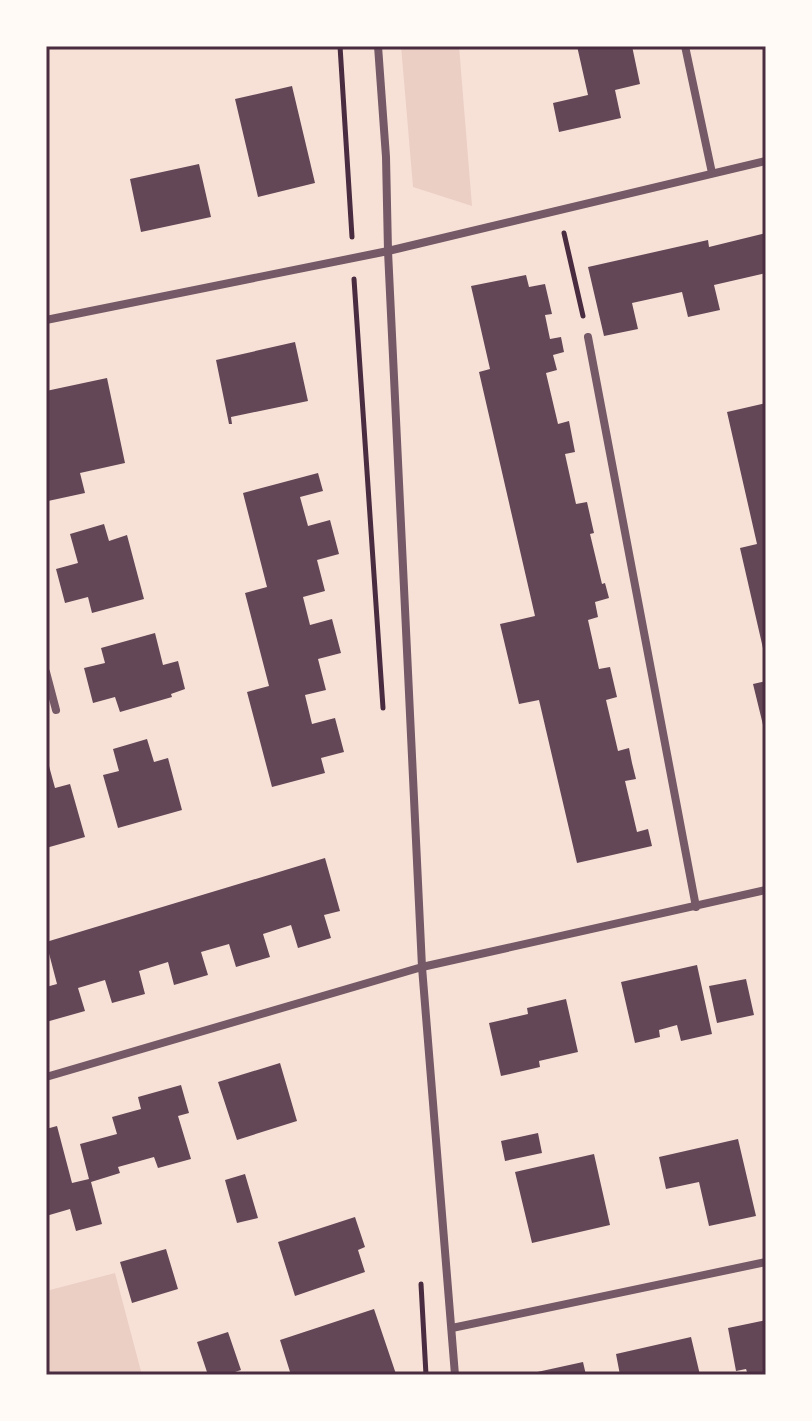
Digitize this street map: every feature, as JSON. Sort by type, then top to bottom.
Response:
[{"type":"street","points":[[378,46],[386,157],[422,967],[455,1375]]},
{"type":"street","points":[[685,46],[712,173]]},
{"type":"street","points":[[46,320],[388,251],[766,161]]},
{"type":"street","points":[[588,337],[696,907]]},
{"type":"street","points":[[46,672],[56,710]]},
{"type":"street","points":[[46,1077],[422,967],[766,890]]},
{"type":"street","points":[[452,1328],[766,1262]]},
{"type":"path","points":[[559,210],[588,337]]},
{"type":"shaded area","points":[[401,46],[459,46],[472,206],[413,187]]},
{"type":"shaded area","points":[[115,1273],[142,1375],[46,1375],[46,1291]]},
{"type":"building","points":[[577,46],[632,46],[640,84],[615,90],[621,118],[559,132],[553,103],[588,95]]},
{"type":"building","points":[[292,86],[315,183],[258,197],[235,99]]},
{"type":"building","points":[[199,164],[211,217],[141,232],[130,179]]},
{"type":"building","points":[[766,233],[766,273],[714,285],[720,310],[688,317],[682,292],[632,303],[638,329],[604,336],[588,267],[708,240],[709,247]]},
{"type":"building","points":[[526,275],[529,287],[545,284],[552,314],[545,315],[550,339],[561,337],[564,352],[553,355],[557,370],[546,373],[558,424],[569,421],[575,452],[565,454],[576,504],[587,502],[594,533],[590,534],[602,584],[605,583],[609,598],[595,602],[598,617],[588,620],[599,669],[610,667],[617,697],[606,700],[618,751],[629,748],[636,779],[625,781],[637,832],[648,829],[652,846],[577,863],[539,700],[519,704],[500,624],[535,616],[479,372],[490,369],[471,286]]},
{"type":"building","points":[[295,342],[308,401],[231,417],[232,424],[229,424],[216,360]]},
{"type":"building","points":[[107,378],[125,463],[80,473],[85,493],[48,501],[46,391]]},
{"type":"building","points":[[766,403],[765,657],[740,548],[757,544],[727,412]]},
{"type":"building","points":[[318,473],[323,491],[300,497],[308,526],[330,520],[339,554],[317,560],[325,591],[303,597],[310,625],[332,619],[341,653],[318,659],[326,690],[305,695],[312,724],[335,718],[344,752],[321,758],[325,773],[272,787],[247,692],[269,686],[245,593],[267,587],[243,493]]},
{"type":"building","points":[[104,524],[109,541],[127,535],[144,599],[92,613],[88,597],[65,603],[56,569],[78,563],[70,534]]},
{"type":"building","points":[[155,633],[163,665],[178,661],[185,689],[171,694],[172,697],[120,712],[115,697],[93,703],[84,668],[105,663],[101,648]]},
{"type":"building","points":[[766,681],[766,733],[765,733],[753,684]]},
{"type":"building","points":[[147,739],[154,762],[168,758],[182,810],[118,828],[103,775],[119,771],[113,749]]},
{"type":"building","points":[[49,766],[55,788],[70,784],[85,837],[46,848],[46,767]]},
{"type":"building","points":[[325,858],[340,911],[324,915],[331,938],[298,948],[291,925],[263,934],[270,957],[236,967],[229,944],[201,952],[208,975],[174,985],[168,962],[139,971],[145,994],[112,1003],[105,980],[78,988],[85,1011],[46,1022],[46,987],[57,984],[46,942]]},
{"type":"building","points":[[697,965],[712,1034],[681,1041],[677,1025],[659,1030],[660,1037],[635,1043],[621,982]]},
{"type":"building","points":[[746,979],[754,1015],[717,1023],[709,986]]},
{"type":"building","points":[[566,999],[578,1052],[539,1061],[540,1067],[501,1076],[489,1023],[528,1014],[527,1008]]},
{"type":"building","points":[[280,1063],[297,1121],[237,1140],[218,1082]]},
{"type":"building","points":[[181,1085],[189,1113],[178,1116],[191,1159],[158,1168],[154,1157],[118,1167],[120,1173],[91,1182],[102,1224],[76,1231],[70,1209],[46,1216],[46,1129],[57,1126],[72,1183],[89,1179],[80,1144],[117,1134],[112,1117],[141,1109],[138,1097]]},
{"type":"building","points":[[538,1133],[542,1153],[505,1161],[501,1141]]},
{"type":"building","points":[[738,1139],[756,1216],[709,1226],[699,1182],[666,1189],[659,1157]]},
{"type":"building","points":[[594,1154],[610,1225],[532,1243],[515,1172]]},
{"type":"building","points":[[245,1174],[258,1218],[237,1223],[225,1180]]},
{"type":"building","points":[[355,1217],[365,1247],[358,1250],[365,1272],[295,1296],[278,1242]]},
{"type":"building","points":[[166,1249],[178,1289],[132,1303],[120,1262]]},
{"type":"building","points":[[374,1309],[396,1374],[291,1375],[280,1340]]},
{"type":"building","points":[[766,1320],[766,1375],[748,1375],[746,1369],[736,1371],[728,1328]]},
{"type":"building","points":[[228,1332],[241,1370],[226,1375],[208,1375],[197,1342]]},
{"type":"building","points":[[691,1337],[700,1375],[620,1375],[616,1354]]},
{"type":"building","points":[[583,1362],[586,1375],[528,1375],[528,1374]]}]
